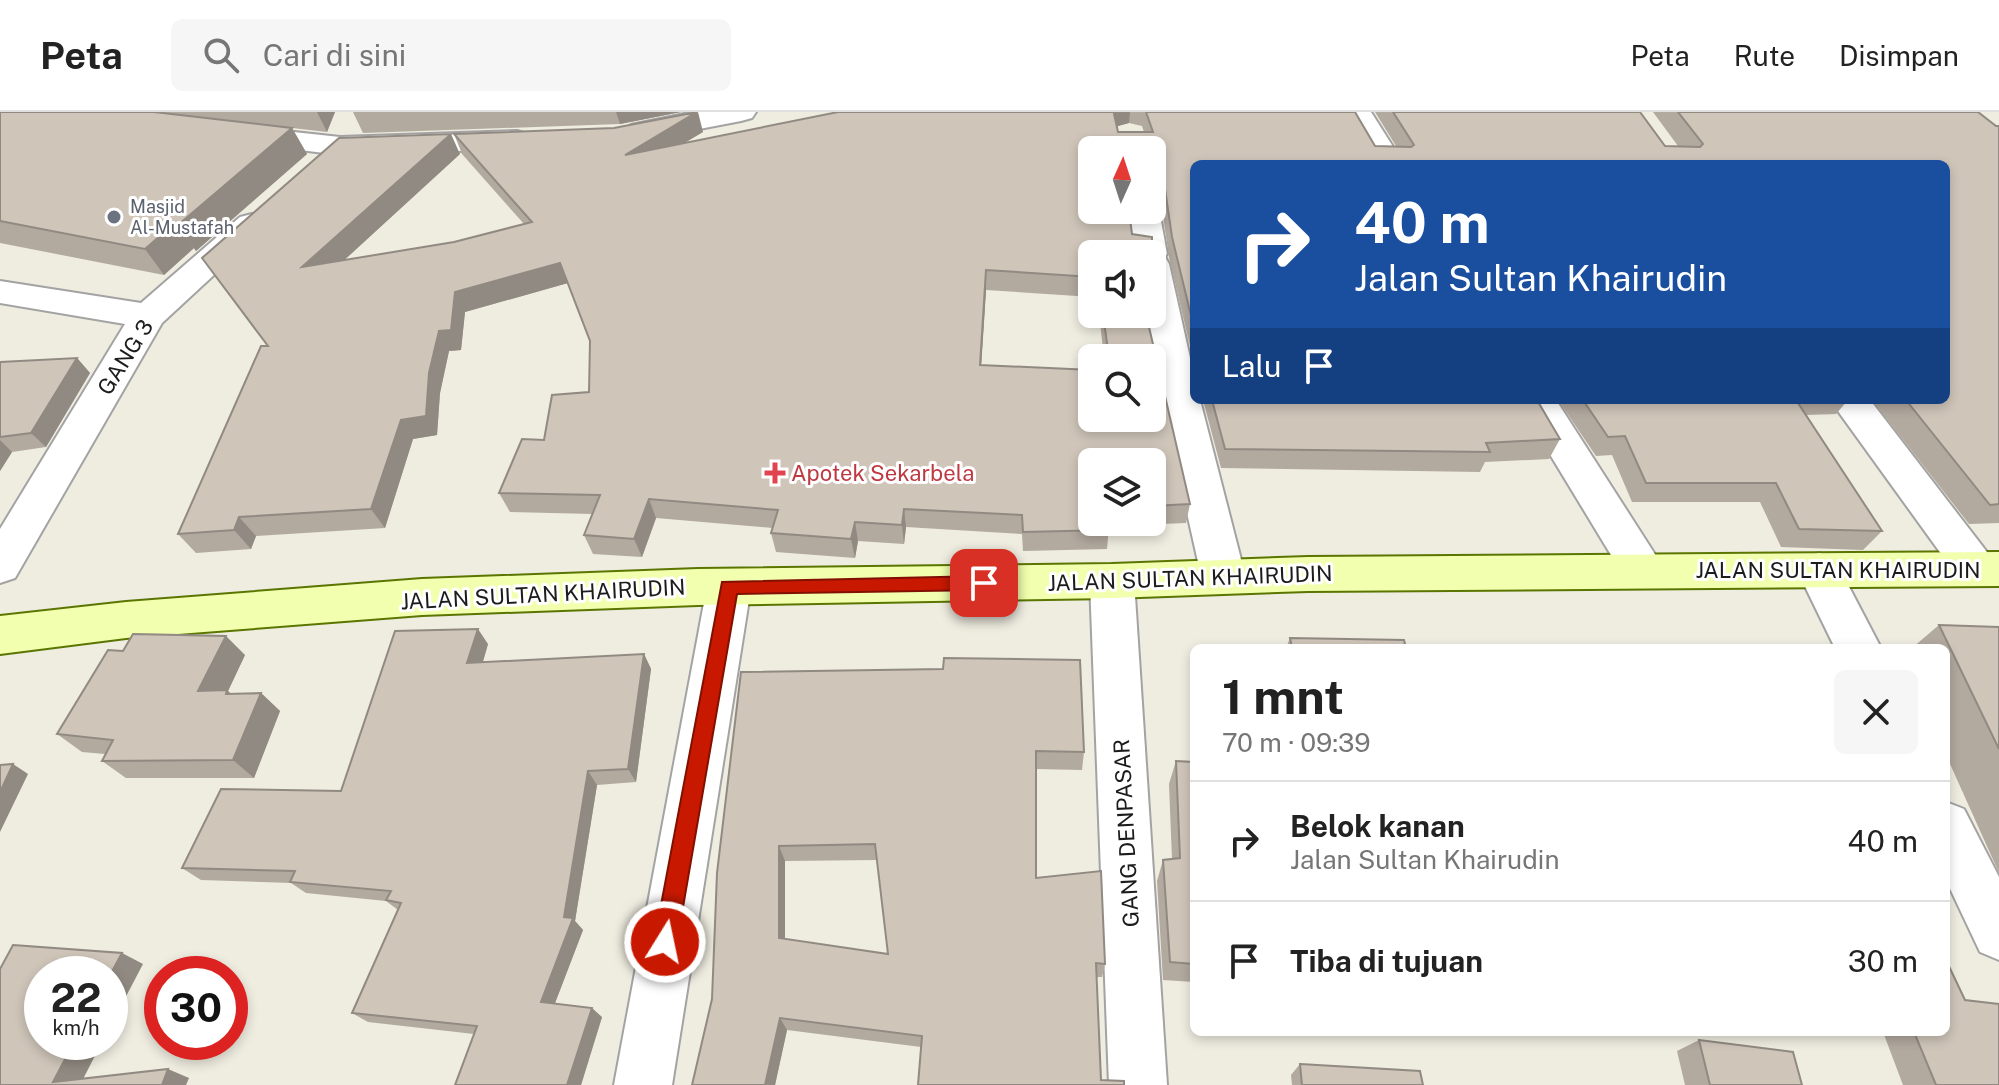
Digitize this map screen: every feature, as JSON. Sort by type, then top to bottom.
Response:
[{"type":"main road","name":"JALAN SULTAN KHAIRUDIN","points":[[0,635],[126,620],[422,597],[729,587],[1112,581],[1223,575],[1987,568]]},
{"type":"street","points":[[306,176],[340,146],[353,112]]},
{"type":"street","points":[[620,136],[741,112]]},
{"type":"street","points":[[1356,112],[1386,160]]},
{"type":"street","points":[[208,131],[340,146],[545,139]]},
{"type":"street","name":"GANG 3","points":[[0,566],[148,316],[272,206]]},
{"type":"street","points":[[0,292],[148,316]]},
{"type":"street","points":[[1164,328],[1223,575]]},
{"type":"street","points":[[1539,404],[1643,571]]},
{"type":"street","points":[[1852,404],[1987,568]]},
{"type":"street","points":[[1819,570],[1856,644]]},
{"type":"street","name":"GANG DENPASAR","points":[[1112,581],[1138,1085]]},
{"type":"street","points":[[643,1085],[729,587]]},
{"type":"street","points":[[1950,834],[1999,933]]},
{"type":"building","name":"Masjid Al-Mustafah","points":[[0,112],[154,112],[292,128],[178,225],[176,222],[145,249],[0,221]]},
{"type":"building","points":[[697,112],[625,155],[838,112],[1115,112],[1118,132],[1153,132],[1146,112],[1355,112],[1375,146],[1411,147],[1414,145],[1393,112],[1640,112],[1665,146],[1700,147],[1703,144],[1678,112],[1978,112],[1999,126],[1999,504],[1990,505],[1909,404],[1950,404],[1950,160],[1190,160],[1190,311],[1172,237],[1166,196],[1166,136],[1078,136],[1078,224],[1131,224],[1132,234],[1152,237],[1152,240],[1078,240],[1078,276],[986,270],[980,365],[1078,369],[1078,432],[1166,432],[1166,400],[1190,504],[1166,505],[1166,448],[1078,448],[1078,531],[1023,532],[1022,515],[904,509],[902,525],[855,522],[851,539],[771,533],[778,510],[649,499],[634,539],[584,535],[600,495],[499,493],[522,439],[544,440],[552,395],[589,392],[590,341],[560,263],[455,292],[451,330],[439,331],[429,373],[426,416],[401,420],[371,509],[239,517],[234,530],[178,534],[261,346],[268,346],[202,258],[339,138],[451,134],[302,267],[454,242],[532,222],[454,134],[614,128]]},
{"type":"building","points":[[1105,328],[1149,328],[1153,344],[1107,344]]},
{"type":"building","points":[[77,358],[31,433],[0,437],[0,362]]},
{"type":"building","points":[[1213,404],[1539,404],[1560,439],[1486,443],[1490,452],[1225,449]]},
{"type":"building","points":[[1586,404],[1799,404],[1882,531],[1799,529],[1776,483],[1646,483],[1625,436],[1608,437]]},
{"type":"building","points":[[1939,625],[1999,627],[1999,749],[1950,644]]},
{"type":"building","points":[[478,629],[467,663],[644,654],[628,769],[588,771],[564,917],[573,918],[541,1002],[592,1008],[567,1085],[455,1085],[477,1026],[352,1013],[401,903],[386,900],[391,891],[290,882],[295,871],[182,868],[221,789],[341,791],[395,631]]},
{"type":"building","points":[[133,634],[226,636],[198,691],[261,693],[233,760],[102,761],[113,740],[57,734],[108,650],[123,651]]},
{"type":"building","points":[[1290,638],[1404,640],[1405,644],[1291,644]]},
{"type":"building","points":[[944,658],[1080,660],[1084,752],[1036,751],[1036,878],[1101,871],[1105,964],[1096,963],[1101,1080],[1124,1081],[1124,1085],[918,1085],[922,1036],[780,1018],[765,1085],[692,1085],[712,999],[717,873],[741,672],[943,669]],"holes":[[[875,844],[888,954],[779,938],[779,846]]]},
{"type":"building","points":[[1176,761],[1190,762],[1190,964],[1170,962],[1163,860],[1180,858]]},
{"type":"building","points":[[13,764],[0,792],[0,765]]},
{"type":"building","points":[[13,945],[122,953],[120,956],[24,956],[24,1060],[65,1060],[53,1082],[168,1069],[162,1085],[0,1085],[0,969]]},
{"type":"building","points":[[1950,968],[1965,1000],[1999,1004],[1999,1085],[1936,1085],[1916,1036],[1950,1036]]},
{"type":"building","points":[[1699,1040],[1793,1052],[1802,1085],[1710,1085]]},
{"type":"building","points":[[1300,1064],[1420,1071],[1423,1085],[1302,1085]]},
{"type":"place","name":"Masjid Al-Mustafah","points":[[114,217]]},
{"type":"place","name":"Apotek Sekarbela","points":[[775,473]]},
{"type":"route","points":[[665,942],[729,587],[984,583]]}]
